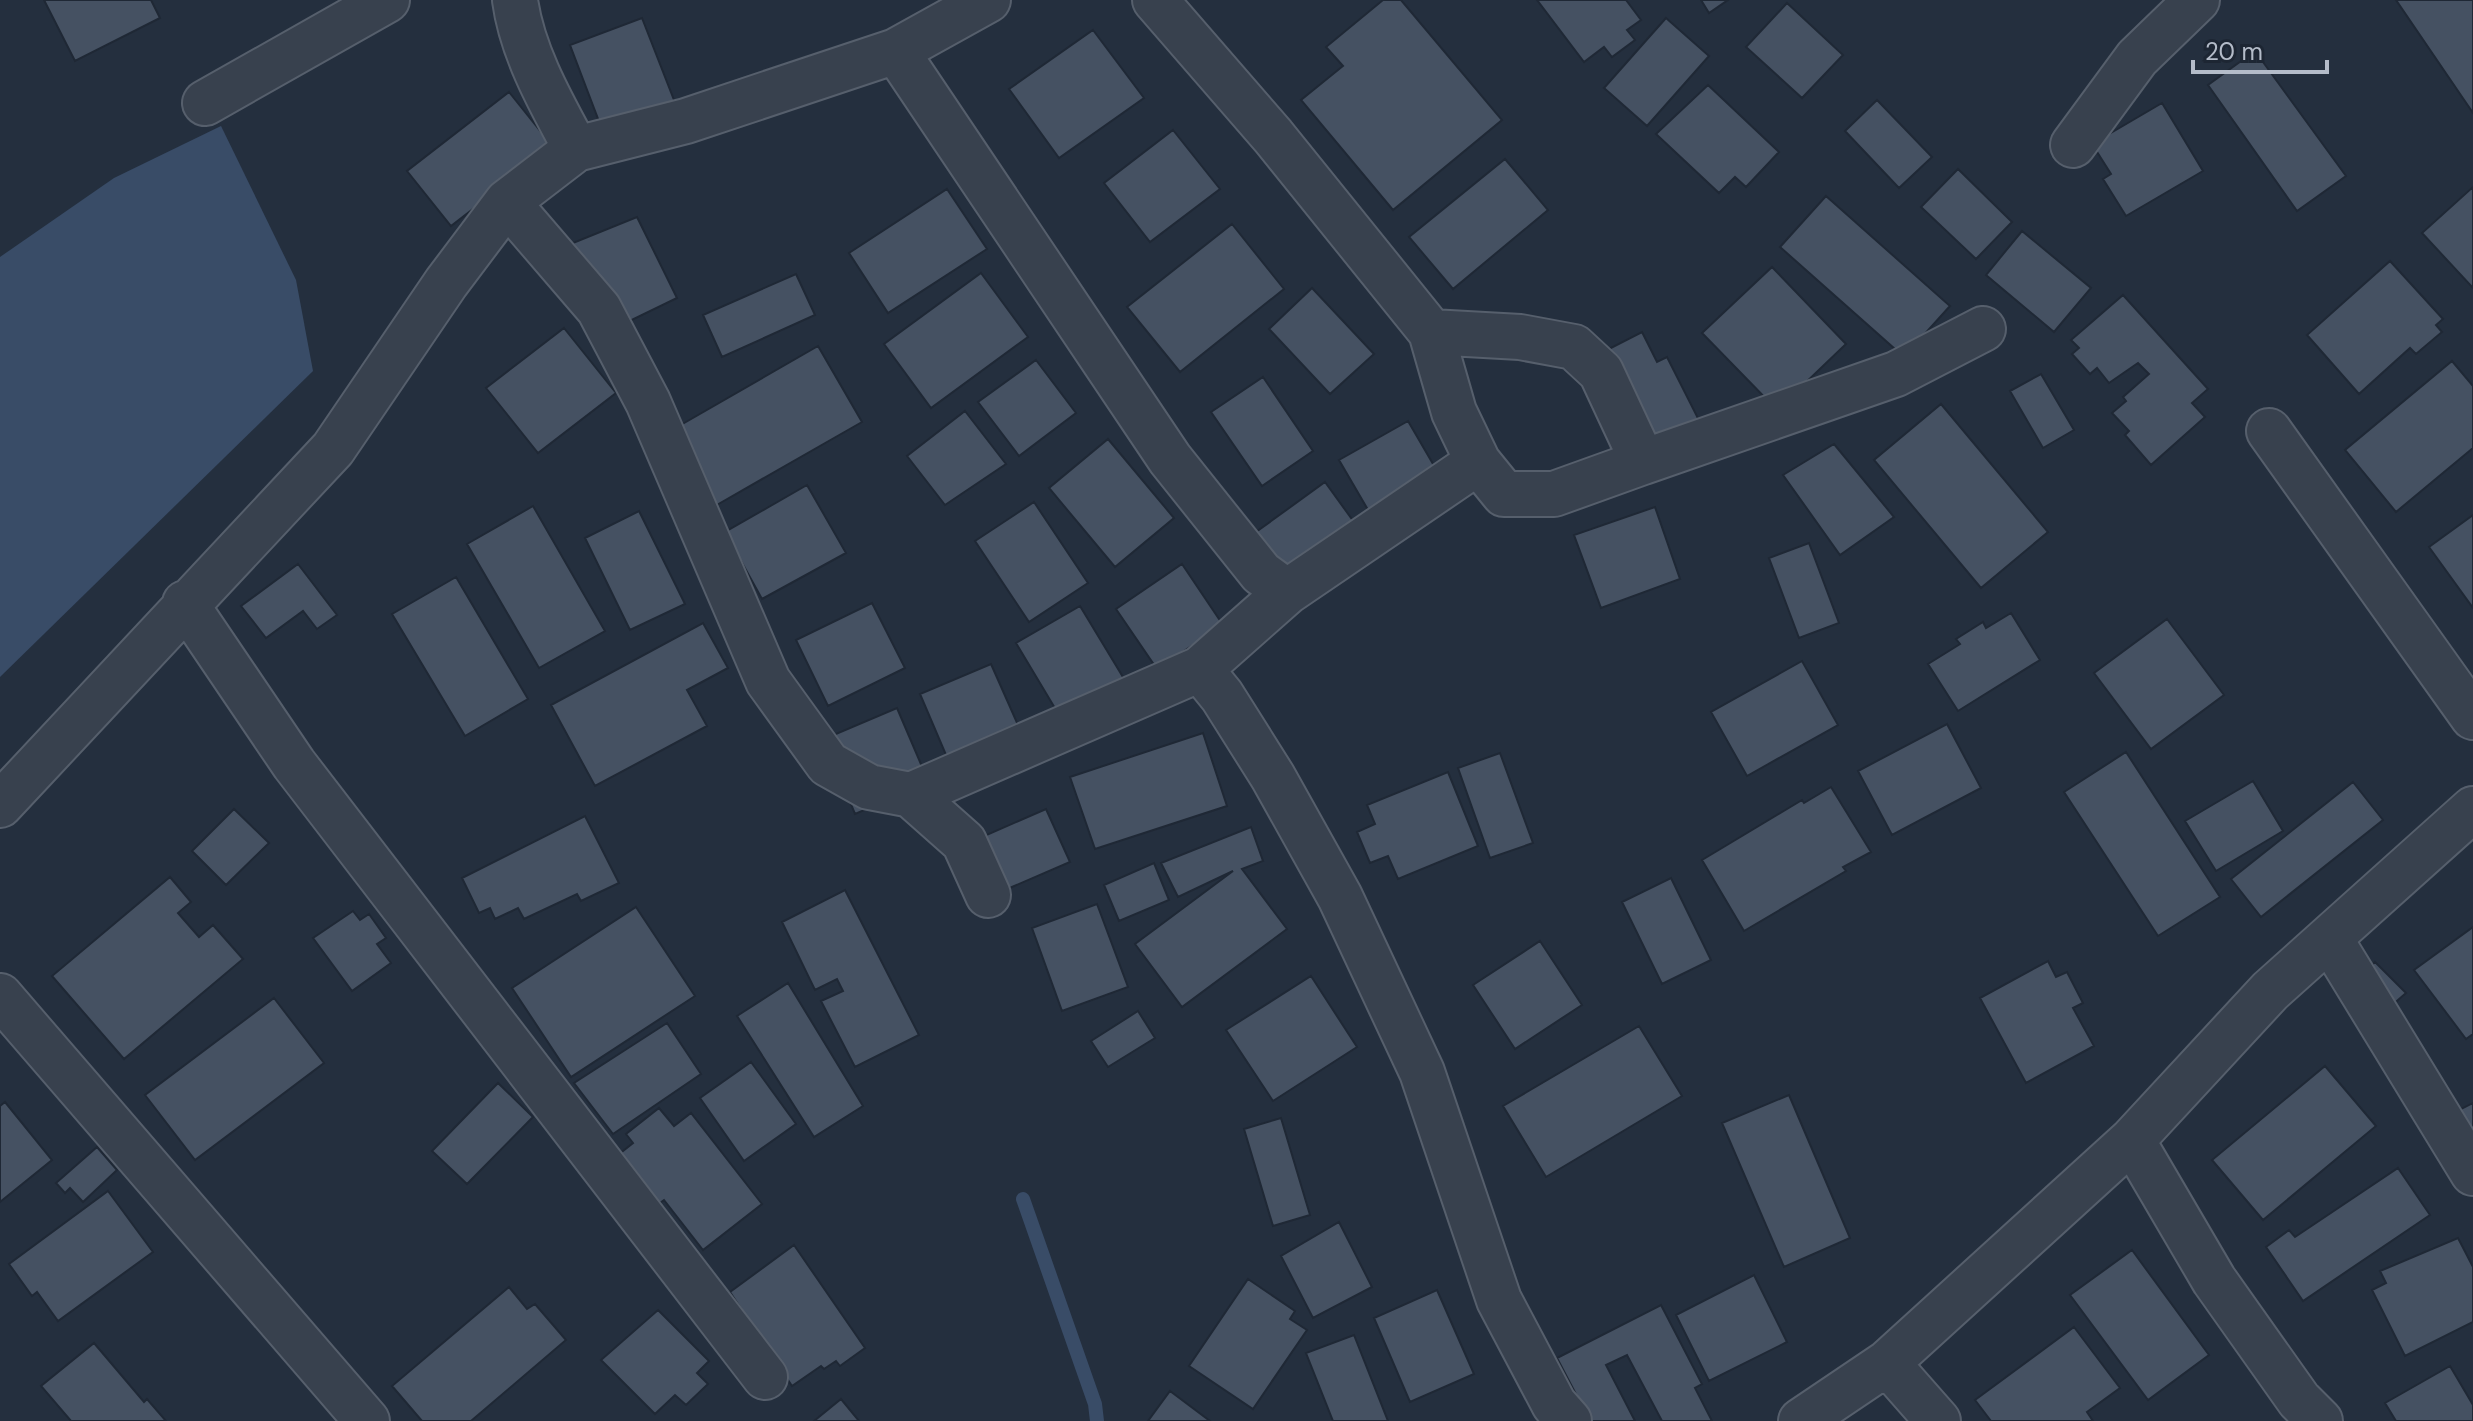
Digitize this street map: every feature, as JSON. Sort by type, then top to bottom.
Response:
[{"type":"street","points":[[205,103],[387,0]]},
{"type":"street","points":[[515,0],[518,19],[549,100],[576,149]]},
{"type":"street","points":[[0,805],[44,762],[185,603],[333,449],[446,283],[507,202],[576,149],[686,121],[896,51],[988,0]]},
{"type":"street","points":[[1155,0],[1273,136],[1431,332],[1454,412],[1478,462],[1504,494],[1554,494],[1896,374],[1983,329]]},
{"type":"street","points":[[2073,145],[2137,58],[2197,0]]},
{"type":"street","points":[[896,51],[1170,459],[1261,573],[1287,592]]},
{"type":"street","points":[[507,202],[599,309],[648,402],[768,681],[828,764],[869,787],[911,795],[964,842],[988,895]]},
{"type":"street","points":[[1431,332],[1520,337],[1574,347],[1601,372],[1643,462]]},
{"type":"street","points":[[2269,431],[2473,717]]},
{"type":"street","points":[[911,795],[1200,669],[1287,592],[1478,462]]},
{"type":"street","points":[[185,603],[294,764],[765,1377]]},
{"type":"street","points":[[1200,669],[1222,696],[1273,777],[1340,897],[1422,1072],[1499,1300],[1554,1404],[1569,1421]]},
{"type":"street","points":[[1801,1421],[1887,1363],[2132,1140],[2270,991],[2473,809]]},
{"type":"street","points":[[2330,939],[2473,1173]]},
{"type":"street","points":[[0,996],[367,1421]]},
{"type":"street","points":[[2132,1140],[2214,1280],[2299,1400],[2320,1421]]},
{"type":"street","points":[[1887,1363],[1938,1421]]},
{"type":"water","points":[[221,126],[296,280],[313,371],[0,677],[0,257],[114,178]]},
{"type":"building","points":[[44,0],[151,0],[160,18],[75,61]]},
{"type":"building","points":[[1383,0],[1401,0],[1502,120],[1393,210],[1301,100],[1343,66],[1326,47]]},
{"type":"building","points":[[1537,0],[1626,0],[1641,20],[1627,30],[1635,40],[1612,57],[1604,47],[1584,62]]},
{"type":"building","points":[[1701,0],[1728,0],[1709,13]]},
{"type":"building","points":[[2396,0],[2473,0],[2473,113]]},
{"type":"building","points":[[1787,3],[1843,55],[1802,98],[1746,47]]},
{"type":"building","points":[[642,18],[681,118],[608,145],[570,45]]},
{"type":"building","points":[[1666,18],[1709,56],[1647,126],[1604,88]]},
{"type":"building","points":[[1093,30],[1144,98],[1059,158],[1009,89]]},
{"type":"building","points":[[2255,51],[2346,176],[2297,211],[2208,85]]},
{"type":"building","points":[[1708,85],[1779,152],[1746,187],[1735,177],[1719,193],[1656,134]]},
{"type":"building","points":[[509,92],[553,147],[451,226],[407,171]]},
{"type":"building","points":[[1877,100],[1932,157],[1899,188],[1845,131]]},
{"type":"building","points":[[2162,103],[2203,171],[2126,216],[2103,179],[2111,174],[2092,144]]},
{"type":"building","points":[[1173,130],[1220,189],[1150,242],[1104,183]]},
{"type":"building","points":[[1505,159],[1548,210],[1453,289],[1409,237]]},
{"type":"building","points":[[1958,169],[2012,222],[1976,259],[1921,207]]},
{"type":"building","points":[[2473,187],[2473,288],[2422,233]]},
{"type":"building","points":[[947,189],[987,249],[888,313],[849,253]]},
{"type":"building","points":[[1826,196],[1950,306],[1904,357],[1780,247]]},
{"type":"building","points":[[637,217],[677,298],[605,333],[563,247]]},
{"type":"building","points":[[1232,224],[1284,289],[1180,372],[1127,307]]},
{"type":"building","points":[[2022,231],[2091,288],[2054,332],[1986,275]]},
{"type":"building","points":[[2390,261],[2443,319],[2436,325],[2442,332],[2416,354],[2410,348],[2359,394],[2307,335]]},
{"type":"building","points":[[1772,267],[1846,344],[1777,410],[1702,333]]},
{"type":"building","points":[[981,273],[1028,337],[931,408],[884,344]]},
{"type":"building","points":[[796,274],[815,315],[722,357],[703,315]]},
{"type":"building","points":[[1312,288],[1374,354],[1330,394],[1269,329]]},
{"type":"building","points":[[2123,295],[2208,389],[2192,403],[2205,417],[2151,465],[2125,435],[2129,431],[2112,413],[2126,401],[2123,397],[2149,374],[2138,363],[2109,383],[2097,368],[2090,374],[2072,354],[2079,348],[2071,340]]},
{"type":"building","points":[[564,328],[616,393],[538,453],[486,388]]},
{"type":"building","points":[[1642,332],[1657,362],[1667,357],[1710,442],[1663,465],[1601,353]]},
{"type":"building","points":[[818,346],[862,422],[715,506],[672,430]]},
{"type":"building","points":[[1036,360],[1076,413],[1019,456],[978,402]]},
{"type":"building","points":[[2452,361],[2473,386],[2473,448],[2396,512],[2345,450]]},
{"type":"building","points":[[2041,374],[2074,430],[2043,448],[2010,391]]},
{"type":"building","points":[[1263,377],[1313,451],[1262,486],[1211,412]]},
{"type":"building","points":[[1941,404],[2048,532],[1981,588],[1874,460]]},
{"type":"building","points":[[965,411],[1006,464],[945,505],[907,456]]},
{"type":"building","points":[[1408,421],[1447,488],[1378,527],[1339,460]]},
{"type":"building","points":[[1108,439],[1174,518],[1115,567],[1049,488]]},
{"type":"building","points":[[1834,444],[1894,517],[1840,555],[1783,475]]},
{"type":"building","points":[[1325,482],[1367,540],[1298,589],[1256,532]]},
{"type":"building","points":[[807,485],[846,553],[762,599],[725,532]]},
{"type":"building","points":[[1034,502],[1088,583],[1029,622],[975,541]]},
{"type":"building","points":[[533,506],[605,631],[539,668],[467,544]]},
{"type":"building","points":[[1655,507],[1680,579],[1601,608],[1574,535]]},
{"type":"building","points":[[639,511],[685,604],[630,630],[585,538]]},
{"type":"building","points":[[2473,515],[2473,608],[2429,547]]},
{"type":"building","points":[[1809,543],[1839,623],[1799,638],[1769,558]]},
{"type":"building","points":[[298,564],[337,615],[317,629],[303,611],[266,638],[241,606]]},
{"type":"building","points":[[1182,564],[1223,625],[1157,669],[1116,609]]},
{"type":"building","points":[[456,577],[528,699],[465,736],[392,614]]},
{"type":"building","points":[[872,603],[905,668],[828,706],[796,640]]},
{"type":"building","points":[[1080,606],[1132,692],[1068,730],[1016,643]]},
{"type":"building","points":[[2011,613],[2040,660],[1958,711],[1928,664],[1960,644],[1956,639],[1983,622],[1986,628]]},
{"type":"building","points":[[2167,619],[2224,695],[2151,749],[2094,673]]},
{"type":"building","points":[[703,623],[728,668],[687,690],[707,726],[595,786],[551,705]]},
{"type":"building","points":[[1802,661],[1838,725],[1747,776],[1711,712]]},
{"type":"building","points":[[991,664],[1033,759],[961,790],[920,694]]},
{"type":"building","points":[[897,708],[929,783],[855,814],[824,739]]},
{"type":"building","points":[[1947,724],[1981,788],[1892,835],[1858,771]]},
{"type":"building","points":[[1203,733],[1227,806],[1095,849],[1070,777]]},
{"type":"building","points":[[2126,752],[2220,897],[2158,936],[2064,792]]},
{"type":"building","points":[[1500,753],[1533,843],[1490,858],[1458,768]]},
{"type":"building","points":[[1448,772],[1478,846],[1398,879],[1388,856],[1370,863],[1357,832],[1375,824],[1367,805]]},
{"type":"building","points":[[2253,781],[2283,831],[2216,871],[2185,821]]},
{"type":"building","points":[[2353,782],[2383,820],[2261,917],[2231,879]]},
{"type":"building","points":[[1831,787],[1871,852],[1843,867],[1846,871],[1744,931],[1702,860],[1802,800],[1804,803]]},
{"type":"building","points":[[234,809],[269,843],[226,885],[192,851]]},
{"type":"building","points":[[1046,809],[1070,862],[998,893],[975,840]]},
{"type":"building","points":[[585,816],[619,883],[581,901],[577,894],[524,919],[518,908],[495,919],[490,908],[479,913],[462,878]]},
{"type":"building","points":[[1251,827],[1263,861],[1242,869],[1287,929],[1182,1007],[1135,944],[1233,871],[1178,897],[1161,863]]},
{"type":"building","points":[[1154,863],[1169,900],[1119,921],[1104,885]]},
{"type":"building","points":[[170,877],[191,902],[178,913],[199,937],[213,925],[243,959],[124,1059],[52,976]]},
{"type":"building","points":[[1671,878],[1711,960],[1662,984],[1622,902]]},
{"type":"building","points":[[845,890],[919,1035],[855,1067],[821,1001],[843,991],[837,979],[815,990],[782,922]]},
{"type":"building","points":[[1097,904],[1128,987],[1062,1011],[1032,928]]},
{"type":"building","points":[[636,907],[695,996],[571,1077],[512,988]]},
{"type":"building","points":[[353,911],[360,920],[369,914],[386,938],[377,944],[391,963],[352,991],[313,938]]},
{"type":"building","points":[[2473,927],[2473,1034],[2466,1039],[2414,970]]},
{"type":"building","points":[[1540,941],[1582,1005],[1515,1049],[1473,985]]},
{"type":"building","points":[[2048,961],[2056,977],[2067,972],[2083,1003],[2073,1008],[2094,1046],[2026,1083],[1980,998]]},
{"type":"building","points":[[2375,962],[2406,993],[2390,1007],[2360,976]]},
{"type":"building","points":[[1311,976],[1357,1047],[1273,1101],[1226,1030]]},
{"type":"building","points":[[788,983],[863,1106],[814,1137],[737,1016]]},
{"type":"building","points":[[274,998],[324,1063],[195,1160],[145,1095]]},
{"type":"building","points":[[1138,1011],[1155,1038],[1108,1067],[1091,1041]]},
{"type":"building","points":[[667,1023],[701,1074],[613,1134],[574,1083]]},
{"type":"building","points":[[1639,1026],[1682,1096],[1546,1177],[1503,1106]]},
{"type":"building","points":[[751,1062],[796,1124],[744,1161],[700,1098]]},
{"type":"building","points":[[2325,1066],[2376,1126],[2263,1220],[2212,1160]]},
{"type":"building","points":[[498,1083],[533,1117],[467,1184],[432,1151]]},
{"type":"building","points":[[1789,1095],[1850,1238],[1784,1267],[1722,1123]]},
{"type":"building","points":[[5,1102],[52,1160],[0,1202],[0,1106]]},
{"type":"building","points":[[2473,1103],[2473,1145],[2451,1114]]},
{"type":"building","points":[[659,1108],[674,1126],[691,1113],[762,1204],[703,1250],[664,1200],[657,1205],[618,1155],[633,1143],[626,1134]]},
{"type":"building","points":[[1281,1118],[1310,1215],[1273,1226],[1244,1129]]},
{"type":"building","points":[[97,1147],[117,1170],[83,1202],[70,1188],[65,1193],[56,1183]]},
{"type":"building","points":[[2398,1168],[2430,1215],[2303,1301],[2266,1247],[2289,1230],[2295,1237]]},
{"type":"building","points":[[108,1191],[153,1252],[58,1321],[37,1292],[32,1296],[9,1264]]},
{"type":"building","points":[[1339,1222],[1372,1287],[1313,1318],[1281,1256]]},
{"type":"building","points":[[2458,1238],[2473,1267],[2473,1322],[2405,1356],[2372,1290],[2386,1283],[2380,1271]]},
{"type":"building","points":[[794,1245],[865,1348],[840,1366],[836,1361],[824,1369],[821,1366],[792,1386],[730,1292]]},
{"type":"building","points":[[2132,1250],[2209,1355],[2148,1400],[2070,1295]]},
{"type":"building","points":[[1754,1275],[1787,1342],[1709,1381],[1676,1315]]},
{"type":"building","points":[[1248,1279],[1295,1311],[1290,1319],[1307,1330],[1253,1409],[1189,1366]]},
{"type":"building","points":[[509,1287],[527,1309],[535,1304],[566,1340],[471,1421],[422,1421],[392,1386]]},
{"type":"building","points":[[1437,1290],[1474,1374],[1410,1402],[1374,1318]]},
{"type":"building","points":[[1661,1305],[1702,1384],[1695,1388],[1712,1421],[1662,1421],[1627,1355],[1606,1365],[1635,1421],[1590,1421],[1557,1358]]},
{"type":"building","points":[[658,1310],[709,1361],[697,1373],[708,1384],[686,1405],[675,1395],[655,1414],[601,1360]]},
{"type":"building","points":[[2074,1327],[2120,1388],[2087,1412],[2093,1421],[1991,1421],[1975,1400]]},
{"type":"building","points":[[1354,1335],[1388,1421],[1333,1421],[1306,1353]]},
{"type":"building","points":[[94,1343],[144,1402],[147,1399],[166,1421],[71,1421],[41,1386]]},
{"type":"building","points":[[2450,1366],[2473,1405],[2473,1421],[2396,1421],[2385,1403]]},
{"type":"building","points":[[1170,1391],[1210,1421],[1148,1421]]},
{"type":"building","points":[[841,1399],[859,1421],[814,1421]]},
{"type":"waterway","points":[[1023,1199],[1095,1404],[1097,1421]]}]
